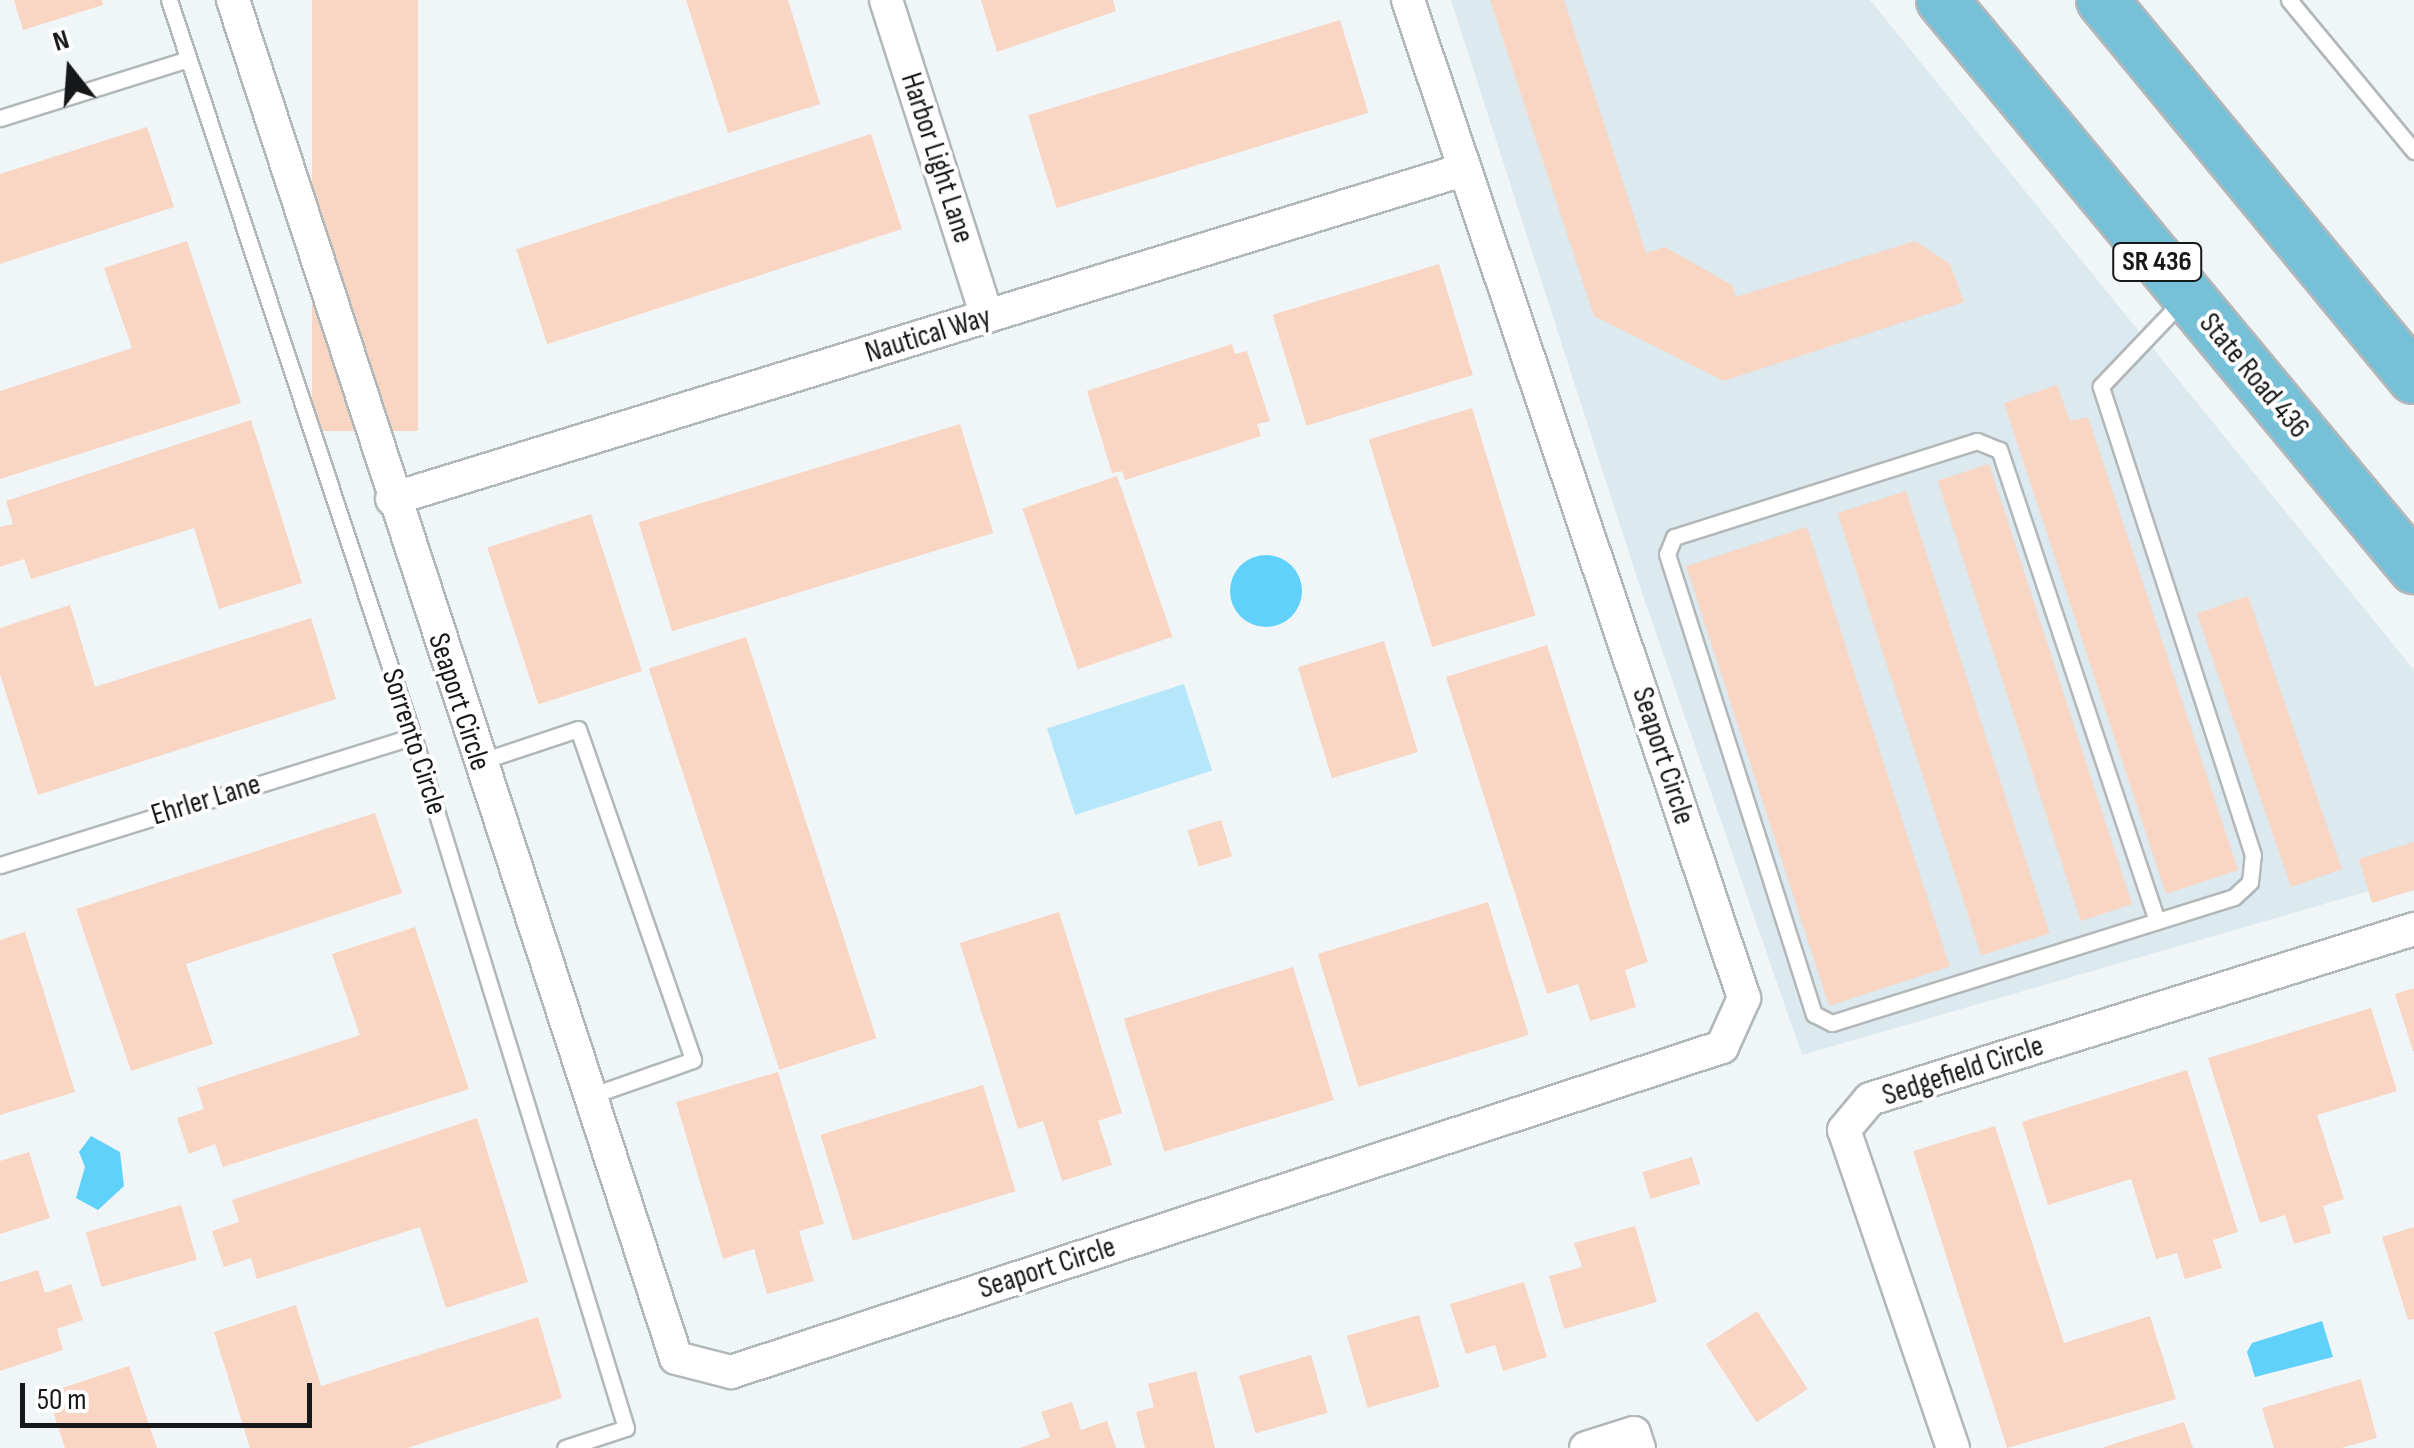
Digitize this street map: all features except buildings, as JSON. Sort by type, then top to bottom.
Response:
[{"type":"main road","name":"State Road 436","points":[[1942,0],[2414,568]]},
{"type":"main road","points":[[2102,0],[2414,378]]},
{"type":"street","name":"Seaport Circle","points":[[233,0],[392,500],[676,1358],[731,1372],[1722,1047],[1744,998],[1408,0]]},
{"type":"street","name":"Harbor Light Lane","points":[[886,0],[987,316]]},
{"type":"street","name":"Nautical Way","points":[[392,500],[1463,170]]},
{"type":"street","name":"Sedgefield Circle","points":[[1954,1448],[1844,1130],[1870,1100],[2414,929]]},
{"type":"street","points":[[1586,1448],[1637,1440]]},
{"type":"lane","name":"Sorrento Circle","points":[[169,0],[412,736],[626,1428],[566,1448]]},
{"type":"lane","points":[[2289,0],[2414,151]]},
{"type":"lane","points":[[0,118],[188,58]]},
{"type":"lane","points":[[2157,921],[1999,450],[1977,441],[1674,536],[1667,554],[1814,1014],[1832,1023],[2234,897],[2250,882],[2253,855],[2101,386],[2186,298]]},
{"type":"lane","points":[[479,762],[578,729],[693,1060],[590,1096]]},
{"type":"lane","name":"Ehrler Lane","points":[[0,865],[412,736]]},
{"type":"shaded area","points":[[1451,0],[1870,0],[2414,670],[2414,878],[1802,1055],[1640,587]]},
{"type":"shaded area","points":[[1184,684],[1212,771],[1075,815],[1047,728]]},
{"type":"water","points":[[1266,555],[1291,566],[1302,591],[1291,616],[1266,627],[1241,616],[1230,591],[1241,566]]},
{"type":"water","points":[[91,1136],[120,1152],[124,1186],[98,1210],[76,1198],[85,1167],[79,1152]]},
{"type":"water","points":[[2322,1321],[2333,1357],[2255,1377],[2247,1352],[2252,1343]]}]
